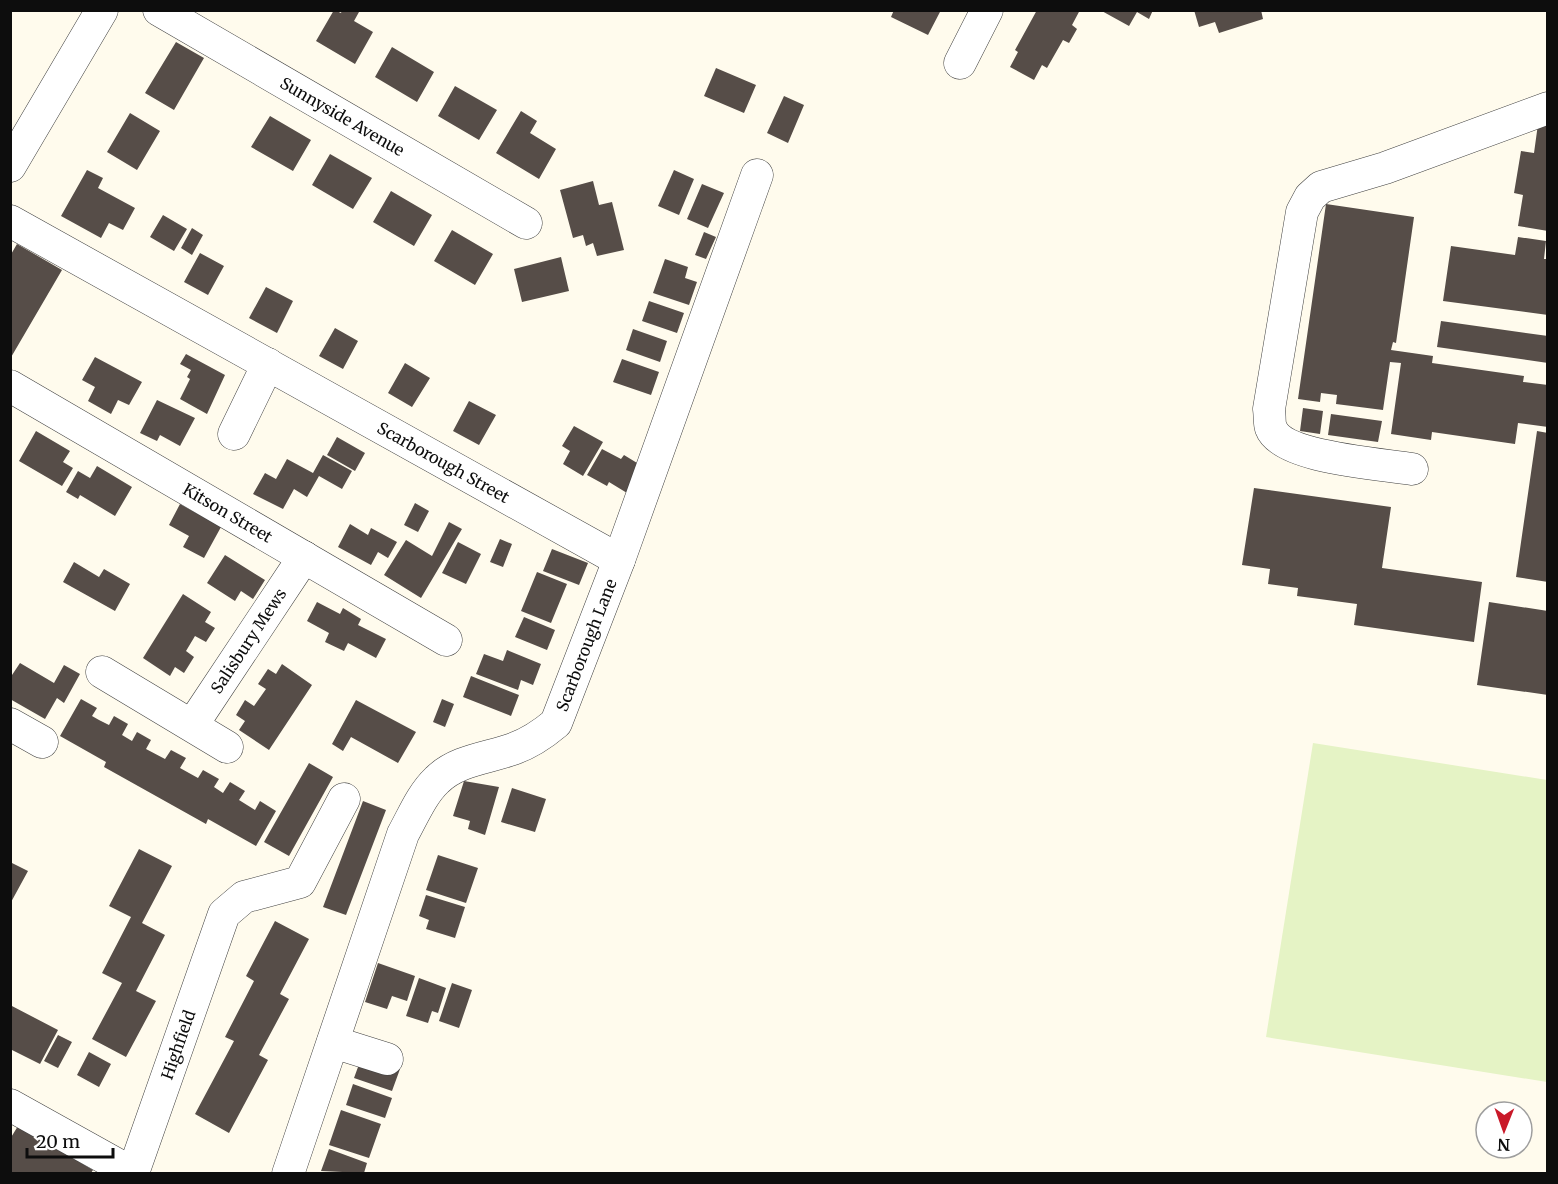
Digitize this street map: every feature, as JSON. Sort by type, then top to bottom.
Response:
[{"type":"street","points":[[10,166],[102,10]]},
{"type":"street","name":"Sunnyside Avenue","points":[[159,10],[526,223]]},
{"type":"street","points":[[960,63],[987,10]]},
{"type":"street","points":[[1412,469],[1306,452],[1286,444],[1271,429],[1269,409],[1302,212],[1310,197],[1321,187],[1385,168],[1548,108]]},
{"type":"street","name":"Scarborough Lane","points":[[288,1173],[403,834],[419,804],[438,779],[461,764],[514,749],[538,738],[556,723],[619,560],[757,175]]},
{"type":"street","name":"Scarborough Street","points":[[10,221],[619,560]]},
{"type":"street","points":[[234,434],[268,364]]},
{"type":"street","name":"Kitson Street","points":[[10,386],[446,640]]},
{"type":"street","name":"Salisbury Mews","points":[[193,724],[304,557]]},
{"type":"street","points":[[102,672],[193,724],[226,747]]},
{"type":"street","points":[[10,724],[42,742]]},
{"type":"street","name":"Highfield","points":[[10,1105],[133,1173],[224,914],[244,897],[300,882],[344,799]]},
{"type":"street","points":[[333,1042],[387,1059]]},
{"type":"green space","points":[[1313,743],[1547,780],[1547,1082],[1266,1037]]},
{"type":"building","points":[[334,10],[341,13],[342,10],[356,10],[359,12],[354,21],[373,32],[355,64],[316,41]]},
{"type":"building","points":[[894,10],[941,10],[928,35],[891,17]]},
{"type":"building","points":[[1037,10],[1080,10],[1072,25],[1077,29],[1069,43],[1063,40],[1047,68],[1042,65],[1034,80],[1010,67],[1018,52],[1015,50]]},
{"type":"building","points":[[1100,10],[1153,10],[1149,19],[1137,12],[1129,26]]},
{"type":"building","points":[[1194,10],[1261,10],[1263,19],[1219,33],[1215,22],[1199,27]]},
{"type":"building","points":[[176,42],[204,58],[174,110],[145,93]]},
{"type":"building","points":[[392,47],[434,72],[417,102],[375,77]]},
{"type":"building","points":[[716,68],[756,85],[744,113],[704,96]]},
{"type":"building","points":[[455,86],[497,110],[479,140],[438,116]]},
{"type":"building","points":[[784,96],[804,105],[788,143],[767,133]]},
{"type":"building","points":[[521,111],[537,121],[530,133],[556,149],[539,179],[496,153]]},
{"type":"building","points":[[130,113],[160,131],[137,170],[107,152]]},
{"type":"building","points":[[270,116],[311,140],[293,171],[251,147]]},
{"type":"building","points":[[1538,124],[1548,125],[1548,231],[1518,226],[1523,195],[1514,193],[1521,151],[1534,153]]},
{"type":"building","points":[[330,154],[372,178],[353,209],[312,185]]},
{"type":"building","points":[[87,170],[103,178],[98,188],[135,208],[123,230],[109,223],[101,238],[61,216]]},
{"type":"building","points":[[674,170],[694,179],[679,215],[658,206]]},
{"type":"building","points":[[593,181],[599,205],[612,202],[624,250],[597,256],[593,243],[586,246],[583,235],[573,238],[560,190]]},
{"type":"building","points":[[702,184],[724,193],[708,228],[687,219]]},
{"type":"building","points":[[391,191],[432,215],[414,246],[373,222]]},
{"type":"building","points":[[1326,204],[1414,217],[1396,343],[1393,342],[1391,350],[1433,356],[1432,363],[1524,376],[1523,382],[1548,385],[1548,427],[1518,423],[1515,444],[1432,432],[1431,440],[1391,434],[1401,363],[1390,362],[1383,410],[1336,404],[1337,395],[1321,393],[1320,402],[1298,399]]},
{"type":"building","points":[[163,215],[187,229],[174,251],[150,237]]},
{"type":"building","points":[[192,228],[203,235],[192,255],[181,248]]},
{"type":"building","points":[[452,230],[493,254],[475,285],[434,261]]},
{"type":"building","points":[[704,232],[716,237],[706,259],[695,255]]},
{"type":"building","points":[[1518,237],[1546,241],[1544,259],[1548,259],[1548,315],[1443,301],[1451,246],[1515,255]]},
{"type":"building","points":[[17,244],[62,270],[10,359],[10,256]]},
{"type":"building","points":[[200,253],[224,266],[208,295],[184,282]]},
{"type":"building","points":[[561,257],[569,291],[522,302],[514,269]]},
{"type":"building","points":[[665,259],[688,267],[685,278],[697,282],[689,305],[653,293]]},
{"type":"building","points":[[266,287],[293,301],[277,333],[249,318]]},
{"type":"building","points":[[649,301],[684,313],[677,333],[642,321]]},
{"type":"building","points":[[1441,321],[1548,336],[1548,363],[1437,347]]},
{"type":"building","points":[[335,328],[358,341],[343,369],[319,356]]},
{"type":"building","points":[[633,329],[667,341],[660,362],[626,350]]},
{"type":"building","points":[[186,354],[225,375],[207,414],[180,399],[190,379],[187,377],[191,370],[180,364]]},
{"type":"building","points":[[95,357],[142,382],[129,405],[118,400],[111,414],[88,401],[95,387],[82,380]]},
{"type":"building","points":[[622,359],[659,372],[651,395],[613,382]]},
{"type":"building","points":[[405,363],[430,378],[412,407],[388,393]]},
{"type":"building","points":[[157,400],[195,418],[180,446],[160,435],[157,441],[140,433]]},
{"type":"building","points":[[469,401],[496,415],[479,445],[453,431]]},
{"type":"building","points":[[1303,408],[1323,411],[1320,434],[1300,431]]},
{"type":"building","points":[[1331,414],[1382,421],[1378,442],[1328,435]]},
{"type":"building","points":[[574,426],[603,442],[583,476],[563,464],[570,451],[562,446]]},
{"type":"building","points":[[36,431],[70,451],[63,462],[73,468],[62,486],[19,461]]},
{"type":"building","points":[[1537,431],[1548,433],[1548,582],[1516,577]]},
{"type":"building","points":[[337,437],[365,453],[355,471],[327,455]]},
{"type":"building","points":[[602,449],[621,459],[624,455],[642,466],[627,493],[609,482],[607,486],[587,475]]},
{"type":"building","points":[[323,455],[352,471],[342,489],[319,476],[307,497],[294,489],[283,509],[253,494],[265,473],[276,479],[287,459],[313,473]]},
{"type":"building","points":[[97,466],[132,487],[115,516],[80,495],[78,499],[66,492],[78,471],[90,478]]},
{"type":"building","points":[[1254,488],[1391,507],[1382,568],[1482,582],[1474,642],[1354,625],[1357,604],[1297,596],[1298,588],[1268,584],[1270,569],[1242,565]]},
{"type":"building","points":[[415,503],[429,511],[418,532],[404,525]]},
{"type":"building","points":[[180,504],[221,527],[204,558],[183,547],[189,536],[169,525]]},
{"type":"building","points":[[449,522],[462,529],[421,598],[384,575],[406,540],[432,556]]},
{"type":"building","points":[[350,524],[368,535],[371,528],[397,542],[388,558],[378,552],[371,565],[338,547]]},
{"type":"building","points":[[500,539],[512,544],[503,567],[490,562]]},
{"type":"building","points":[[458,542],[481,554],[466,584],[442,573]]},
{"type":"building","points":[[552,549],[588,563],[579,585],[543,571]]},
{"type":"building","points":[[225,555],[265,580],[253,599],[241,591],[235,601],[207,583]]},
{"type":"building","points":[[74,562],[99,577],[104,569],[130,584],[115,611],[63,582]]},
{"type":"building","points":[[537,572],[567,584],[551,623],[521,611]]},
{"type":"building","points":[[183,594],[211,612],[205,622],[215,628],[206,642],[195,636],[186,651],[194,657],[184,673],[175,667],[170,676],[143,658]]},
{"type":"building","points":[[317,602],[340,614],[343,608],[361,619],[358,625],[386,639],[376,658],[348,643],[344,651],[325,642],[329,633],[307,621]]},
{"type":"building","points":[[1489,602],[1548,611],[1548,695],[1477,685]]},
{"type":"building","points":[[524,617],[555,630],[547,650],[515,637]]},
{"type":"building","points":[[507,650],[541,664],[533,685],[521,680],[518,690],[476,674],[484,654],[503,661]]},
{"type":"building","points":[[20,663],[54,683],[64,665],[80,674],[64,703],[57,698],[45,719],[10,699],[10,678]]},
{"type":"building","points":[[282,664],[312,685],[269,750],[239,730],[245,721],[236,715],[245,700],[254,706],[266,689],[258,684],[268,669],[276,674]]},
{"type":"building","points":[[471,676],[519,695],[511,716],[463,697]]},
{"type":"building","points":[[81,699],[97,708],[92,716],[99,720],[109,725],[114,716],[128,724],[122,735],[132,741],[137,732],[151,740],[146,749],[165,759],[171,750],[186,758],[180,768],[198,778],[203,770],[219,779],[214,787],[223,793],[230,782],[245,791],[239,800],[255,810],[260,801],[276,811],[256,846],[208,819],[206,824],[104,767],[106,762],[60,736]]},
{"type":"building","points":[[442,699],[454,704],[445,727],[433,722]]},
{"type":"building","points":[[356,700],[416,732],[398,763],[351,737],[343,751],[332,744]]},
{"type":"building","points":[[309,763],[333,777],[289,856],[264,842]]},
{"type":"building","points":[[464,781],[499,787],[485,835],[468,829],[470,821],[453,816]]},
{"type":"building","points":[[512,788],[546,799],[535,832],[501,822]]},
{"type":"building","points":[[363,801],[386,810],[346,915],[323,907]]},
{"type":"building","points":[[139,849],[172,866],[142,923],[165,935],[136,991],[156,1001],[126,1057],[92,1039],[122,983],[102,973],[131,917],[109,906]]},
{"type":"building","points":[[438,855],[478,868],[466,903],[426,890]]},
{"type":"building","points":[[10,862],[28,871],[10,904]]},
{"type":"building","points":[[426,895],[465,907],[455,938],[426,929],[429,920],[419,916]]},
{"type":"building","points":[[275,921],[309,939],[280,994],[289,999],[259,1055],[268,1060],[229,1133],[195,1114],[234,1041],[225,1037],[254,981],[246,976]]},
{"type":"building","points":[[378,963],[415,976],[407,1001],[392,996],[387,1009],[365,1002]]},
{"type":"building","points":[[419,978],[446,988],[438,1013],[432,1011],[428,1023],[406,1016]]},
{"type":"building","points":[[452,983],[472,990],[459,1028],[439,1021]]},
{"type":"building","points":[[10,1005],[58,1030],[40,1064],[10,1049]]},
{"type":"building","points":[[58,1035],[72,1042],[58,1068],[44,1061]]},
{"type":"building","points":[[89,1052],[111,1064],[99,1087],[77,1075]]},
{"type":"building","points":[[362,1056],[400,1069],[392,1091],[354,1078]]},
{"type":"building","points":[[353,1084],[392,1098],[385,1118],[346,1105]]},
{"type":"building","points":[[341,1110],[381,1124],[369,1158],[329,1145]]},
{"type":"building","points":[[18,1126],[93,1170],[91,1173],[10,1173],[10,1139]]},
{"type":"building","points":[[329,1149],[367,1163],[364,1173],[321,1171]]}]
